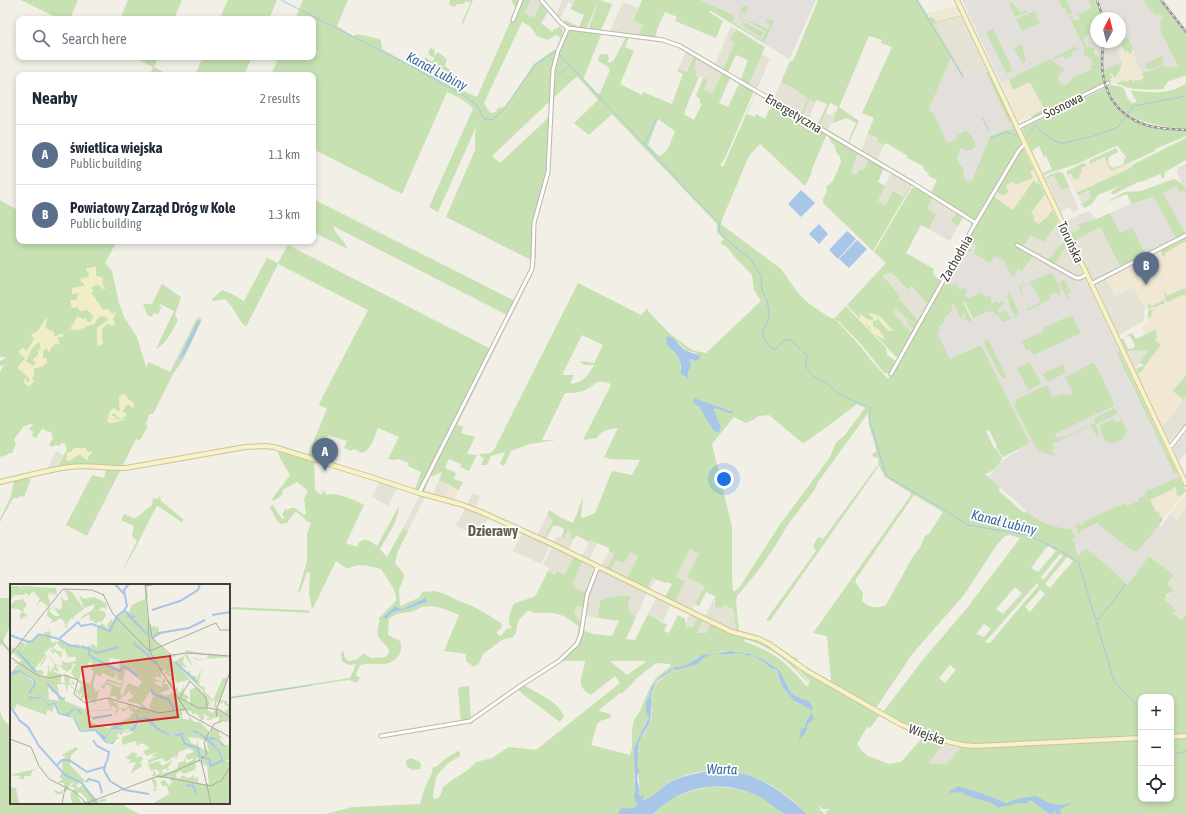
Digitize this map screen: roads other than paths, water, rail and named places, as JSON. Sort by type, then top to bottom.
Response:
[{"type":"street","points":[[513,20],[521,0]]},
{"type":"street","points":[[419,493],[532,269],[534,258],[534,223],[548,172],[553,70],[558,51],[568,28],[561,23],[541,0]]},
{"type":"street","name":"Toruńska","points":[[957,0],[1186,484]]},
{"type":"street","name":"Energetyczna","points":[[568,28],[657,39],[674,43],[914,184],[976,223]]},
{"type":"street","name":"Sosnowa","points":[[1017,128],[1108,84]]},
{"type":"street","name":"Zachodnia","points":[[891,374],[976,223],[1019,150],[1025,144]]},
{"type":"street","points":[[1091,284],[1186,235]]},
{"type":"street","points":[[1016,245],[1076,278],[1080,278],[1087,274]]},
{"type":"street","points":[[1169,447],[1186,427]]},
{"type":"street","name":"Wiejska","points":[[0,482],[40,472],[70,467],[86,466],[116,469],[245,447],[264,446],[280,448],[419,493],[460,504],[481,512],[598,566],[737,634],[759,639],[769,644],[807,671],[886,716],[923,734],[946,742],[976,746],[1138,738]]},
{"type":"street","points":[[381,736],[470,721],[559,661],[577,644],[581,634],[587,595],[598,566]]},
{"type":"street","points":[[1174,737],[1186,736]]},
{"type":"water","points":[[801,190],[815,203],[801,217],[788,204]]},
{"type":"water","points":[[819,224],[828,234],[819,244],[809,234]]},
{"type":"water","points":[[847,231],[856,239],[838,259],[829,250]]},
{"type":"water","points":[[857,240],[867,249],[849,268],[839,259]]},
{"type":"water","points":[[198,320],[200,321],[190,344],[184,355],[177,363]]},
{"type":"water","points":[[667,336],[675,340],[685,350],[700,356],[700,359],[695,361],[690,359],[691,366],[688,372],[689,379],[681,374],[681,364],[679,358],[666,343]]},
{"type":"water","points":[[694,398],[733,411],[732,413],[727,413],[714,409],[721,427],[719,433],[713,430],[699,407],[693,402]]},
{"type":"water","points":[[425,598],[427,602],[393,612],[386,619],[383,618],[395,606],[401,609]]},
{"type":"water","points":[[731,651],[751,654],[764,660],[779,670],[791,693],[809,701],[813,708],[811,710],[814,717],[813,720],[807,725],[807,730],[799,741],[801,729],[806,727],[805,724],[811,713],[810,709],[794,701],[782,686],[777,671],[751,655],[748,656],[741,653],[716,653]]},
{"type":"water","points":[[714,653],[704,658],[696,665],[676,670],[673,669],[655,685],[651,698],[650,720],[638,746],[638,766],[640,771],[637,779],[640,791],[638,792],[641,798],[643,794],[643,799],[641,799],[644,800],[652,796],[674,780],[694,774],[713,771],[730,771],[746,774],[776,789],[807,814],[786,814],[760,797],[746,791],[718,786],[690,791],[676,796],[653,814],[618,814],[621,808],[632,808],[638,804],[634,796],[634,747],[649,717],[646,712],[646,701],[649,697],[651,688],[662,675],[675,667],[684,666],[702,655]]},
{"type":"water","points":[[958,786],[1006,803],[1016,799],[1036,796],[1049,803],[1060,805],[1072,803],[1061,809],[1060,812],[1062,814],[1056,814],[1055,811],[1053,814],[1050,814],[1030,800],[1027,803],[1013,804],[999,808],[989,802],[973,798],[960,792],[949,792]]},
{"type":"waterway","name":"Kanał Lubiny","points":[[281,0],[312,16]]},
{"type":"waterway","points":[[917,0],[963,77]]},
{"type":"waterway","name":"Kanał Lubiny","points":[[316,18],[407,64],[466,97],[477,105],[484,119],[492,120],[502,112],[535,65],[556,52]]},
{"type":"waterway","name":"Kanał Lubiny","points":[[559,54],[678,180]]},
{"type":"waterway","points":[[557,76],[569,66]]},
{"type":"waterway","points":[[1128,114],[1134,106],[1186,96]]},
{"type":"waterway","points":[[1029,133],[1035,125],[1052,140],[1065,143],[1094,136],[1118,127],[1126,116]]},
{"type":"waterway","points":[[645,143],[657,118]]},
{"type":"waterway","points":[[983,119],[989,131]]},
{"type":"waterway","points":[[991,136],[992,138],[1006,132],[1020,137]]},
{"type":"waterway","points":[[545,177],[547,162]]},
{"type":"waterway","name":"Kanał Lubiny","points":[[678,181],[713,217]]},
{"type":"waterway","points":[[533,219],[542,187]]},
{"type":"waterway","name":"Kanał Lubiny","points":[[714,218],[719,223],[720,233],[752,260],[755,268],[761,275],[762,290],[767,300],[769,313],[769,317],[762,334],[768,344],[771,348],[776,349],[782,342],[790,340],[800,349]]},
{"type":"waterway","points":[[532,232],[532,241]]},
{"type":"waterway","points":[[535,248],[535,258]]},
{"type":"waterway","name":"Kanał Lubiny","points":[[802,351],[807,355],[807,368],[814,376],[826,382],[840,394],[869,407]]},
{"type":"waterway","name":"Kanał Lubiny","points":[[871,408],[869,416],[871,425],[885,472],[888,477],[968,525],[1028,535],[1059,550],[1079,564],[1114,681],[1138,707]]},
{"type":"waterway","points":[[1096,619],[1099,619],[1126,584]]},
{"type":"waterway","points":[[0,639],[10,652]]},
{"type":"waterway","points":[[230,698],[312,685]]},
{"type":"waterway","name":"Kanał Lubiny","points":[[1174,754],[1186,751]]},
{"type":"railway","points":[[1097,0],[1101,12]]},
{"type":"railway","points":[[1161,0],[1186,32]]},
{"type":"railway","points":[[1103,48],[1102,68],[1104,81],[1114,103],[1122,112],[1146,125],[1186,130]]},
{"type":"place","name":"Powiatowy Zarząd Dróg w Kole","points":[[1146,285]]},
{"type":"place","name":"świetlica wiejska","points":[[325,471]]},
{"type":"district","name":"Dzierawy","points":[[493,531]]},
{"type":"water label","name":"Warta","points":[[722,769]]}]
